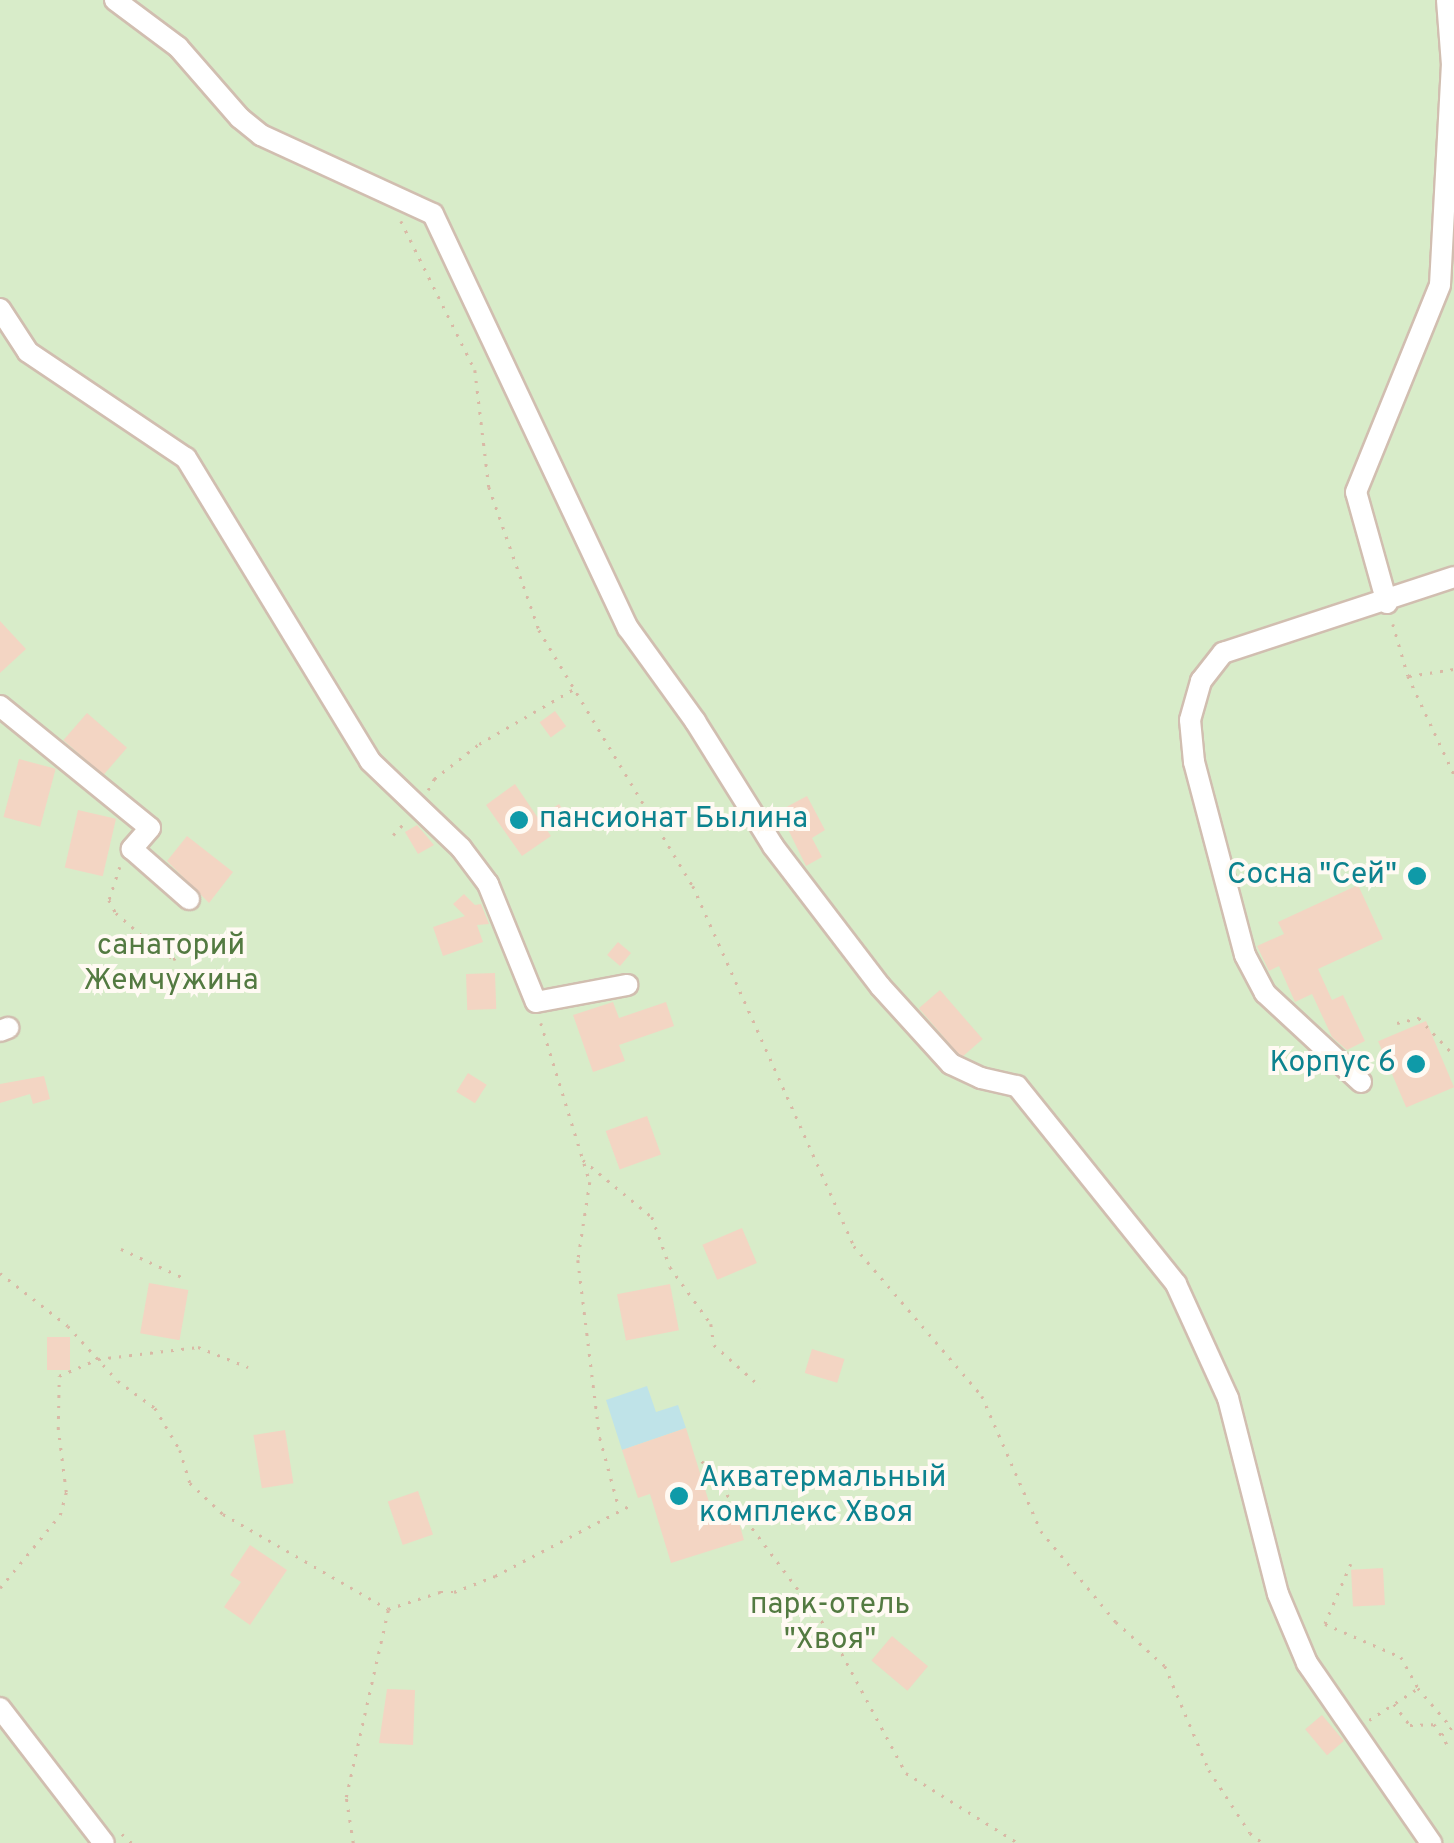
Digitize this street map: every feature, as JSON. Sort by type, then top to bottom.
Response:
[{"type":"street","points":[[115,0],[178,47],[240,118],[261,135],[433,214],[628,628],[773,846],[880,986],[951,1064],[982,1078],[1018,1086],[1176,1284],[1228,1398],[1278,1594],[1307,1663],[1431,1843]]},
{"type":"street","points":[[1387,603],[1356,492],[1440,285],[1452,65],[1447,0]]},
{"type":"street","points":[[0,309],[28,352],[186,458],[370,761],[461,848],[488,884],[536,1002],[627,985]]},
{"type":"street","points":[[1361,1082],[1264,992],[1245,955],[1194,762],[1190,720],[1201,681],[1223,653],[1387,603],[1454,577]]},
{"type":"street","points":[[0,706],[150,828],[132,850],[190,900]]},
{"type":"street","points":[[0,1708],[104,1843]]},
{"type":"path","points":[[386,193],[475,370],[489,487],[540,630],[694,886],[854,1246],[982,1396],[1041,1532],[1116,1622],[1165,1666],[1209,1770],[1250,1833],[1263,1843]]},
{"type":"path","points":[[1387,603],[1408,676],[1454,774]]},
{"type":"path","points":[[1408,676],[1454,669]]},
{"type":"path","points":[[394,834],[434,779],[479,744],[575,689]]},
{"type":"path","points":[[132,850],[115,874],[109,900],[116,912],[173,958],[216,945]]},
{"type":"path","points":[[536,1002],[590,1182],[578,1260],[600,1438],[619,1510]]},
{"type":"path","points":[[1397,1024],[1419,1018],[1454,1055]]},
{"type":"path","points":[[582,1160],[652,1216],[670,1268],[711,1324],[714,1345],[761,1388]]},
{"type":"path","points":[[121,1249],[184,1278]]},
{"type":"path","points":[[0,1273],[68,1326],[98,1359],[156,1408],[180,1450],[190,1484],[224,1514],[388,1609],[440,1592],[454,1592],[494,1576],[631,1504]]},
{"type":"path","points":[[0,1588],[60,1515],[66,1492],[58,1429],[59,1376],[98,1359],[198,1348],[248,1367]]},
{"type":"path","points":[[702,1462],[832,1635],[906,1773],[1018,1843]]},
{"type":"path","points":[[1351,1564],[1325,1624],[1395,1653],[1452,1728],[1442,1735]]},
{"type":"path","points":[[354,1843],[346,1797],[388,1609]]},
{"type":"path","points":[[1351,1732],[1418,1688]]},
{"type":"path","points":[[1394,1704],[1410,1725],[1430,1721],[1447,1744]]},
{"type":"green space","points":[[0,0],[1454,0],[1454,1843],[0,1843]]},
{"type":"water","points":[[647,1386],[656,1412],[678,1405],[686,1428],[622,1450],[606,1400]]},
{"type":"building","points":[[0,621],[26,649],[0,673]]},
{"type":"building","points":[[555,711],[566,726],[551,738],[540,722]]},
{"type":"building","points":[[87,713],[127,748],[103,775],[63,740]]},
{"type":"building","points":[[19,759],[56,769],[40,827],[3,817]]},
{"type":"building","name":"пансионат Былина","points":[[515,784],[538,818],[559,804],[567,816],[547,830],[551,836],[522,856],[486,805]]},
{"type":"building","points":[[807,796],[825,830],[812,838],[822,857],[806,866],[779,811]]},
{"type":"building","points":[[78,810],[116,819],[103,876],[65,867]]},
{"type":"building","points":[[417,825],[434,845],[418,854],[405,832]]},
{"type":"building","points":[[187,836],[233,872],[209,903],[167,861]]},
{"type":"building","points":[[1358,885],[1383,939],[1318,969],[1332,1000],[1343,995],[1365,1041],[1347,1050],[1332,1037],[1312,994],[1295,1002],[1279,966],[1269,971],[1257,946],[1284,934],[1278,922]]},
{"type":"building","points":[[464,894],[475,905],[481,904],[489,924],[477,925],[483,942],[443,956],[433,927],[465,916],[453,904]]},
{"type":"building","points":[[618,942],[631,953],[620,966],[607,955]]},
{"type":"building","points":[[495,973],[496,1009],[467,1010],[466,974]]},
{"type":"building","points":[[940,990],[983,1039],[962,1057],[919,1008]]},
{"type":"building","points":[[613,1002],[619,1018],[666,1002],[674,1026],[619,1045],[625,1061],[593,1072],[573,1015]]},
{"type":"building","name":"Корпус 6","points":[[1426,1021],[1454,1087],[1406,1108],[1378,1041]]},
{"type":"building","points":[[468,1073],[487,1085],[475,1103],[456,1092]]},
{"type":"building","points":[[44,1076],[50,1099],[33,1104],[30,1094],[0,1103],[0,1084]]},
{"type":"building","points":[[647,1116],[661,1155],[620,1170],[606,1131]]},
{"type":"building","points":[[742,1228],[757,1263],[717,1280],[702,1245]]},
{"type":"building","points":[[149,1283],[188,1290],[180,1340],[140,1333]]},
{"type":"building","points":[[670,1284],[679,1330],[626,1340],[617,1294]]},
{"type":"building","points":[[47,1337],[70,1337],[70,1370],[47,1370]]},
{"type":"building","points":[[812,1349],[845,1359],[837,1383],[805,1373]]},
{"type":"building","name":"Акватермальный комплекс Хвоя","points":[[686,1428],[713,1515],[735,1509],[744,1540],[671,1563],[650,1494],[638,1498],[622,1450]]},
{"type":"building","points":[[285,1430],[293,1483],[262,1488],[253,1435]]},
{"type":"building","points":[[418,1491],[433,1534],[403,1545],[388,1501]]},
{"type":"building","points":[[250,1545],[287,1570],[250,1625],[224,1607],[241,1582],[230,1575]]},
{"type":"building","points":[[1383,1568],[1385,1605],[1353,1607],[1351,1570]]},
{"type":"building","points":[[892,1636],[928,1666],[907,1691],[871,1661]]},
{"type":"building","points":[[387,1689],[415,1690],[413,1745],[379,1743]]},
{"type":"building","points":[[1322,1715],[1344,1741],[1327,1755],[1305,1729]]},
{"type":"place","name":"пансионат Былина","points":[[519,820]]},
{"type":"place","name":"Сосна \"Сей\"","points":[[1417,876]]},
{"type":"place","name":"Корпус 6","points":[[1416,1064]]},
{"type":"place","name":"Акватермальный комплекс Хвоя","points":[[679,1496]]},
{"type":"park label","name":"санаторий Жемчужина","points":[[171,964]]},
{"type":"park label","name":"парк-отель \"Хвоя\"","points":[[830,1623]]}]
